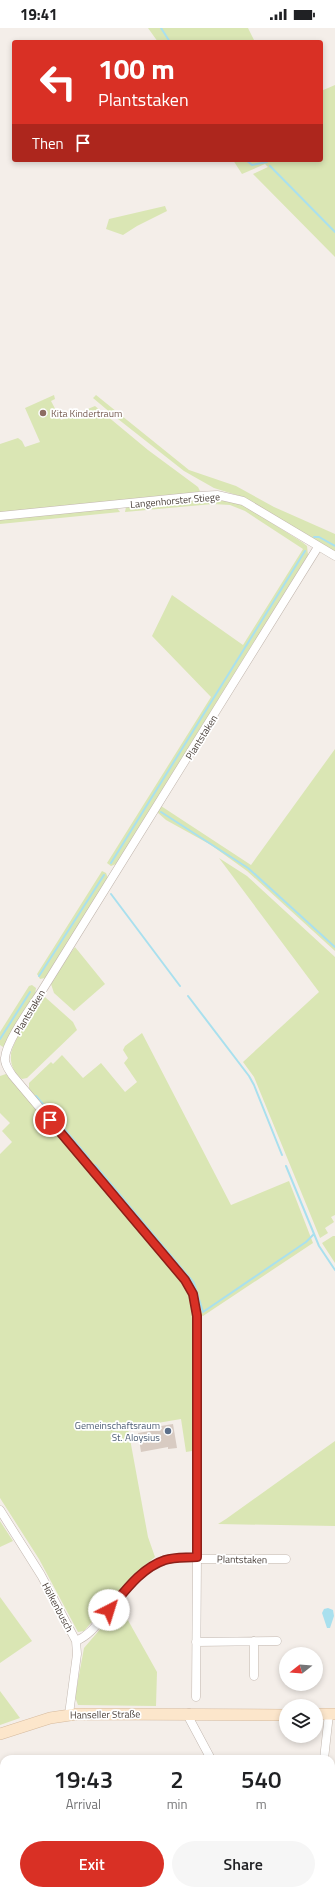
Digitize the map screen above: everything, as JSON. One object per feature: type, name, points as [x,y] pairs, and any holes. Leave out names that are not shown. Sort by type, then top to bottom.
[{"type":"main road","name":"Hanseller Straße","points":[[0,1734],[42,1720],[69,1714],[279,1715]]},
{"type":"street","name":"Langenhorster Stiege","points":[[0,516],[217,495],[230,497],[248,503],[335,556]]},
{"type":"street","name":"Plantstaken","points":[[196,1697],[198,1327],[193,1294],[179,1272],[12,1075],[6,1066],[5,1059],[8,1046],[318,547]]},
{"type":"street","name":"Hölkenbusch","points":[[0,1510],[44,1581],[76,1641],[77,1654],[69,1714]]},
{"type":"street","name":"Plantstaken","points":[[76,1641],[89,1634],[128,1588],[146,1570],[158,1563],[170,1559],[197,1558],[286,1560]]},
{"type":"street","points":[[254,1641],[254,1676]]},
{"type":"street","points":[[196,1642],[276,1641]]},
{"type":"street","points":[[189,1714],[189,1718],[209,1755]]},
{"type":"street","points":[[325,1755],[332,1714]]},
{"type":"green space","points":[[148,28],[248,28],[254,40],[157,40]]},
{"type":"green space","points":[[335,85],[335,257],[253,174],[268,167],[265,164],[242,174],[234,162],[323,162],[323,90]]},
{"type":"green space","points":[[165,206],[167,211],[123,235],[106,229],[109,219]]},
{"type":"green space","points":[[54,395],[55,399],[51,401],[61,420],[95,406],[148,450],[198,487],[200,491],[197,493],[0,513],[0,444],[18,438],[22,441],[25,447],[40,442],[25,408]]},
{"type":"green space","points":[[96,395],[189,470],[236,486],[274,507],[335,534],[335,552],[243,497],[214,488],[184,471],[93,398]]},
{"type":"green space","points":[[210,498],[237,501],[302,542],[307,546],[308,555],[116,864],[111,866],[107,863],[211,697],[152,636],[172,595],[243,645],[303,549],[245,511],[230,505],[213,504],[125,512],[126,507]]},
{"type":"green space","points":[[117,508],[120,512],[0,524],[0,519]]},
{"type":"green space","points":[[335,749],[335,951],[247,871],[211,845],[166,820],[157,812],[161,806],[251,865]]},
{"type":"green space","points":[[219,858],[247,876],[335,957],[335,1215],[331,1217],[334,1222],[325,1228],[328,1233],[320,1238],[254,1077],[243,1062],[319,992]]},
{"type":"green space","points":[[102,871],[106,873],[108,878],[45,978],[40,979],[37,974]]},
{"type":"green space","points":[[75,947],[105,984],[74,1011],[54,993],[51,984],[56,973]]},
{"type":"green space","points":[[32,985],[36,988],[35,995],[3,1047],[0,1045],[0,1032],[29,986]]},
{"type":"green space","points":[[45,997],[73,1022],[77,1030],[27,1078],[22,1079],[12,1065],[12,1050],[19,1033],[30,1014]]},
{"type":"green space","points":[[142,1033],[231,1205],[289,1181],[313,1243],[203,1316],[199,1314],[194,1293],[29,1091],[29,1083],[51,1062],[53,1064],[62,1055],[83,1078],[101,1063],[125,1092],[137,1082],[124,1063],[128,1058],[123,1050],[125,1046]]},
{"type":"green space","points":[[6,1074],[181,1279],[188,1291],[194,1310],[192,1451],[186,1452],[181,1419],[128,1428],[148,1537],[155,1557],[132,1576],[84,1631],[78,1632],[39,1559],[0,1498],[0,1154],[12,1142],[2,1131],[10,1123],[0,1113],[0,1076]]},
{"type":"green space","points":[[335,1236],[335,1263],[322,1243]]},
{"type":"green space","points":[[335,1441],[335,1526],[218,1524],[226,1519]]},
{"type":"green space","points":[[0,1521],[13,1541],[0,1547]]},
{"type":"green space","points":[[0,1597],[32,1641],[0,1663]]},
{"type":"green space","points":[[120,1606],[157,1672],[156,1706],[78,1705],[75,1697],[84,1648]]},
{"type":"green space","points":[[0,1691],[20,1718],[0,1725]]},
{"type":"water","points":[[328,1608],[333,1610],[334,1616],[330,1628],[327,1628],[322,1613],[324,1609]]},
{"type":"building","points":[[173,1424],[177,1448],[168,1449],[168,1447],[141,1452],[138,1433],[162,1429],[161,1426]]},
{"type":"waterway","points":[[161,28],[169,40]]},
{"type":"waterway","points":[[248,162],[252,165],[267,162]]},
{"type":"waterway","points":[[270,166],[335,232]]},
{"type":"waterway","points":[[314,537],[319,537],[335,546]]},
{"type":"waterway","points":[[111,863],[305,551]]},
{"type":"waterway","points":[[161,812],[248,868],[335,947]]},
{"type":"waterway","points":[[39,976],[104,875]]},
{"type":"waterway","points":[[111,894],[180,986]]},
{"type":"waterway","points":[[0,1039],[30,992]]},
{"type":"waterway","points":[[188,996],[249,1076],[282,1155]]},
{"type":"waterway","points":[[36,1096],[89,1158]]},
{"type":"waterway","points":[[95,1165],[194,1283],[203,1312],[306,1242],[314,1234]]},
{"type":"waterway","points":[[286,1166],[319,1246],[335,1270]]},
{"type":"place","name":"Kita Kindertraum","points":[[43,413]]},
{"type":"place","name":"Gemeinschaftsraum St. Aloysius","points":[[168,1431]]},
{"type":"route","points":[[50,1120],[188,1284],[195,1300],[197,1316],[197,1557],[164,1560],[152,1566],[140,1575],[109,1610]]}]
